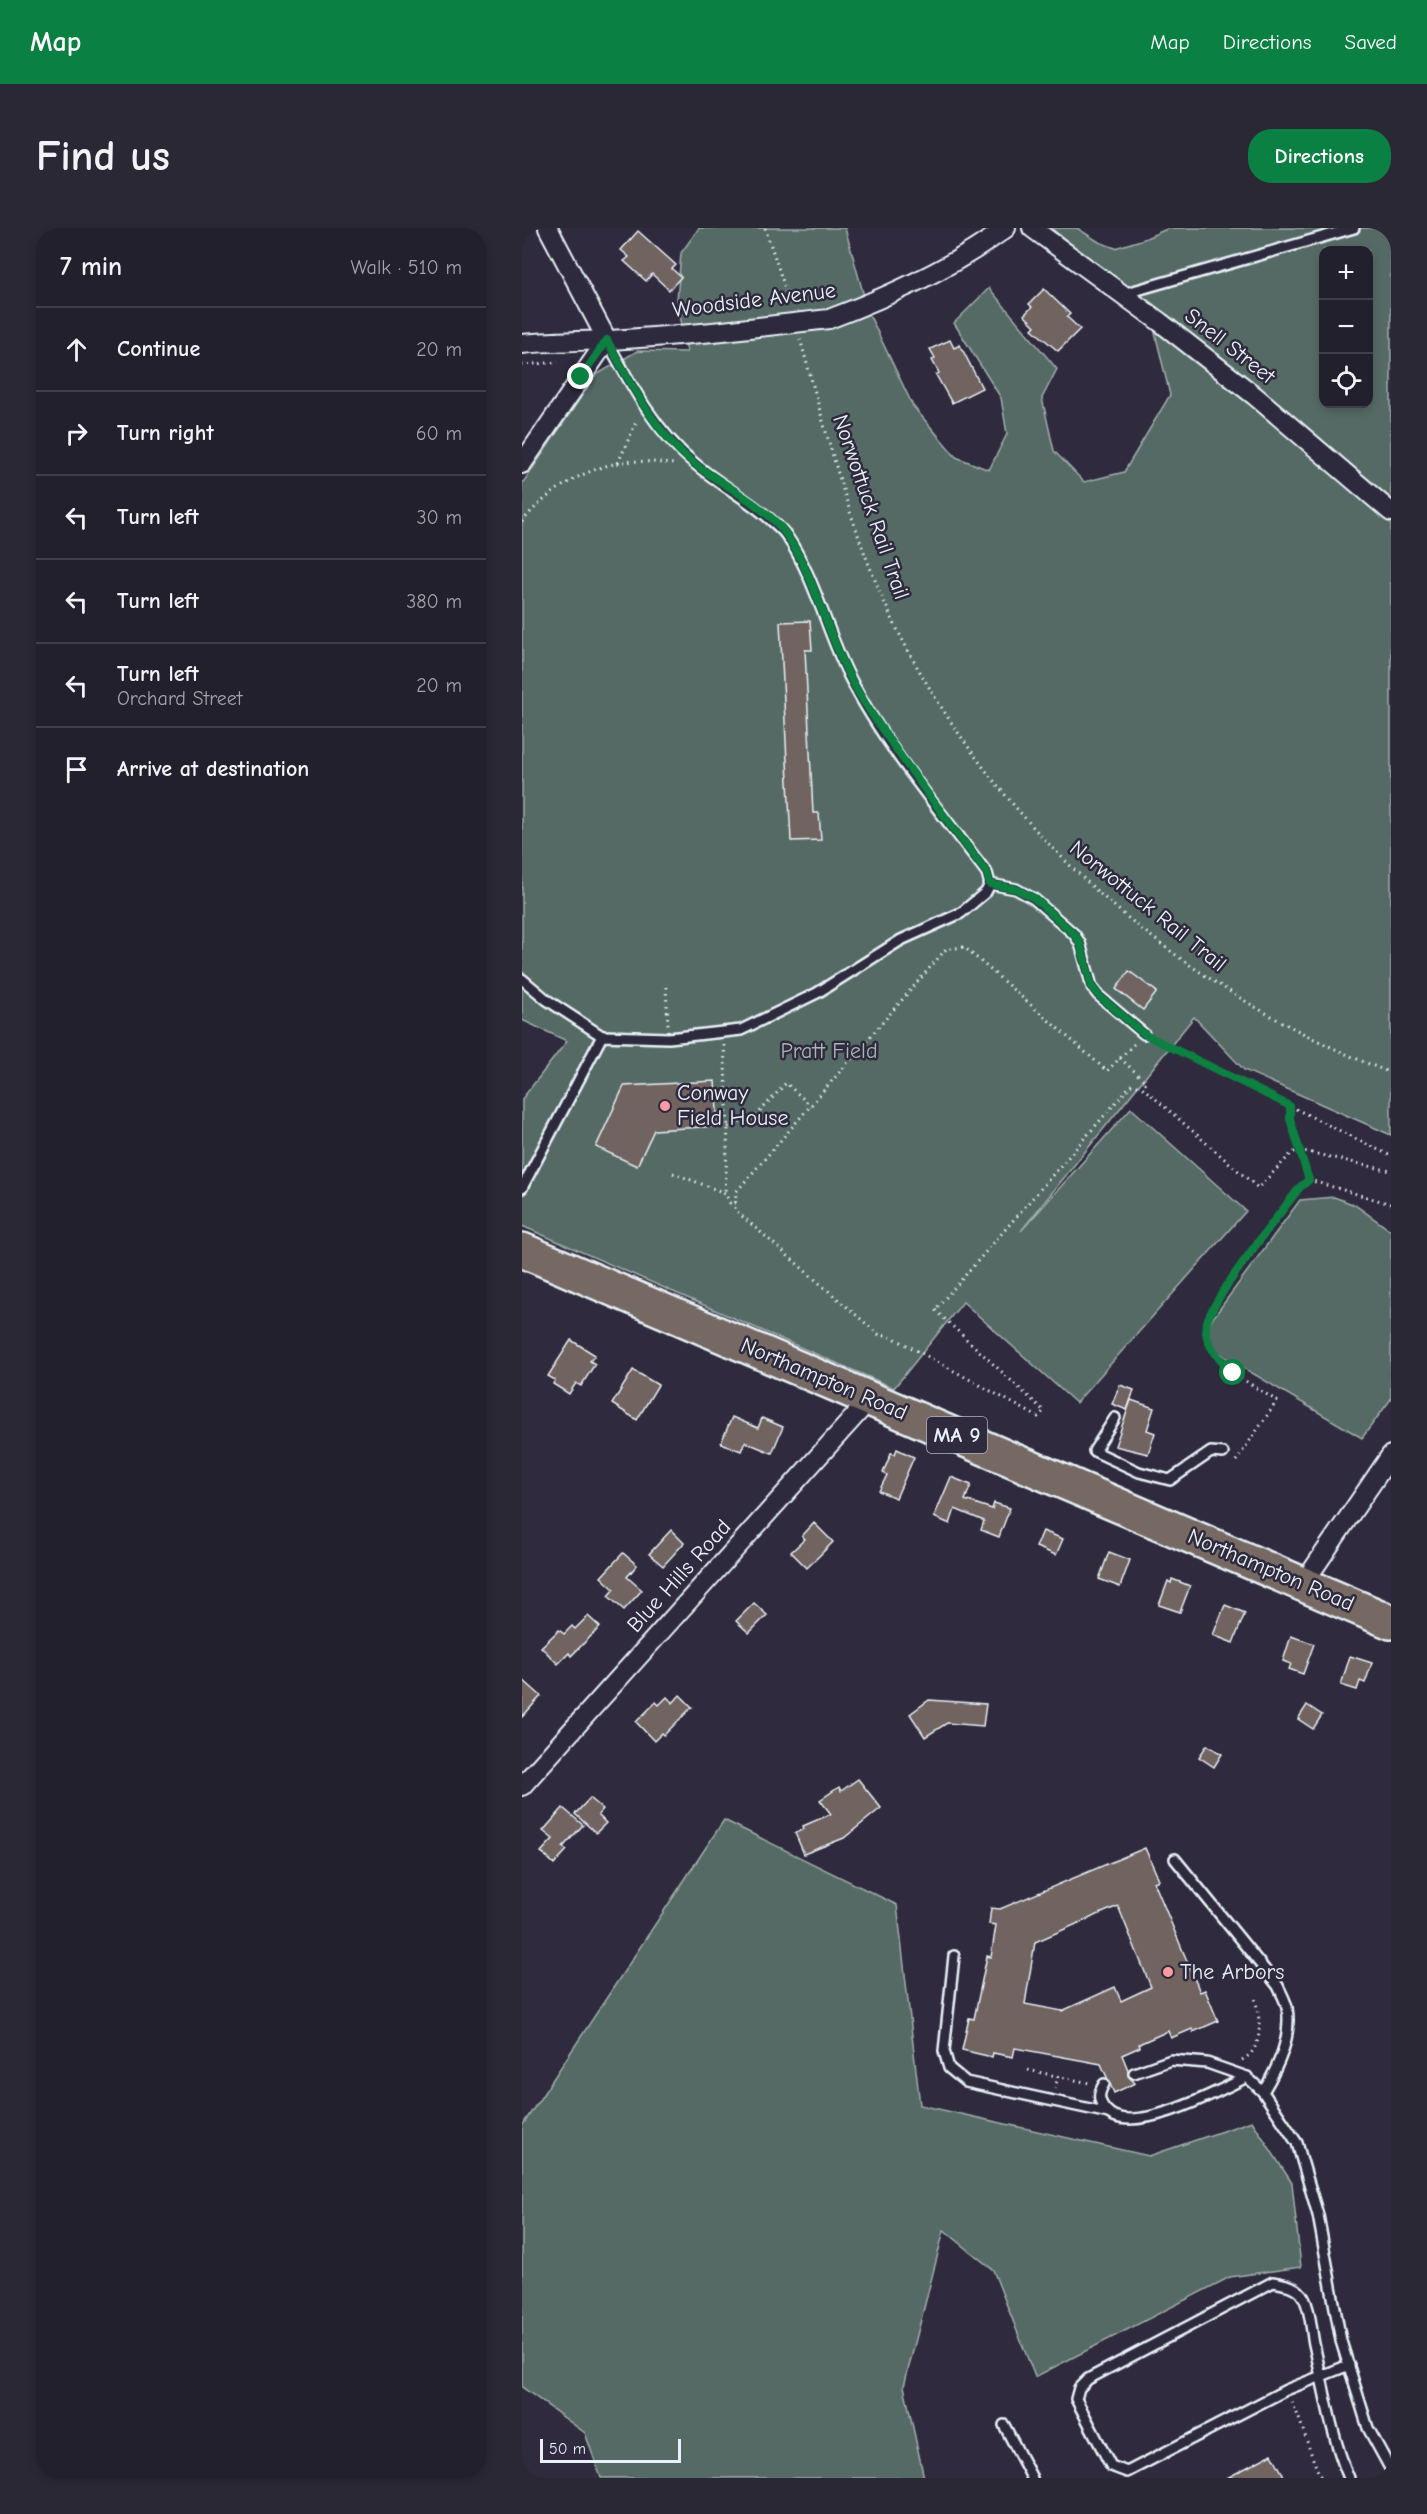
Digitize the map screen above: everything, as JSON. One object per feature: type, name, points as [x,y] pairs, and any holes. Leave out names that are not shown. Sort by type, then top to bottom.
[{"type":"highway","name":"Northampton Road","points":[[522,1250],[1391,1622]]},
{"type":"street","points":[[522,464],[607,340],[548,228]]},
{"type":"street","name":"Woodside Avenue","points":[[522,344],[702,334],[829,319],[860,308],[976,250],[1006,228]]},
{"type":"street","name":"Snell Street","points":[[1032,228],[1255,396],[1391,512]]},
{"type":"street","name":"Blue Hills Road","points":[[522,1786],[871,1398]]},
{"type":"street","points":[[1303,1584],[1391,1455]]},
{"type":"lane","points":[[1121,295],[1354,228]]},
{"type":"lane","points":[[522,979],[547,1000],[602,1036],[669,1038],[741,1030],[817,993],[901,940],[961,913],[986,892],[990,884],[987,873],[921,786],[867,708],[849,676],[825,623],[806,568],[785,532],[749,501],[695,464],[644,407],[607,340]]},
{"type":"lane","points":[[990,884],[1016,889],[1034,898],[1074,934],[1080,943],[1092,987],[1098,995],[1144,1034]]},
{"type":"lane","points":[[522,1188],[602,1036]]},
{"type":"lane","points":[[1114,1418],[1094,1451],[1154,1477],[1170,1480],[1211,1452],[1223,1453]]},
{"type":"lane","points":[[1174,1859],[1278,1986],[1287,2007],[1287,2033],[1279,2066],[1263,2092]]},
{"type":"lane","points":[[954,1956],[944,2051],[949,2068],[966,2082],[1126,2118],[1155,2116],[1197,2102],[1247,2076]]},
{"type":"lane","points":[[1134,2073],[1172,2060],[1207,2063],[1247,2076],[1263,2092],[1297,2143],[1318,2215],[1341,2341],[1368,2428],[1391,2470]]},
{"type":"lane","points":[[1100,2084],[1100,2102],[1109,2113]]},
{"type":"lane","points":[[1349,2365],[1322,2376],[1286,2390],[1127,2472],[1111,2466],[1076,2399],[1079,2388],[1088,2379],[1273,2282],[1291,2285],[1304,2298],[1322,2376],[1340,2456],[1349,2478]]},
{"type":"lane","points":[[1004,2426],[1032,2478]]},
{"type":"path","points":[[765,228],[791,308]]},
{"type":"path","name":"Norwottuck Rail Trail","points":[[798,330],[843,489],[862,546],[897,628],[926,683],[956,729],[1016,808],[1051,848],[1101,895],[1179,958],[1222,988],[1279,1021],[1336,1051],[1391,1073]]},
{"type":"path","points":[[522,365],[566,361]]},
{"type":"path","points":[[618,463],[644,407]]},
{"type":"path","points":[[522,522],[534,507],[558,489],[581,476],[618,463],[695,464]]},
{"type":"path","points":[[1391,1156],[1144,1034],[1107,1071],[964,947],[946,949],[736,1192],[735,1210],[878,1334],[894,1338],[1038,1417],[1044,1411],[935,1310],[1131,1084],[1142,1087],[1258,1188],[1292,1153],[1299,1150],[1391,1171]]},
{"type":"path","points":[[666,987],[669,1038]]},
{"type":"path","points":[[723,1033],[728,1127],[725,1193],[730,1203],[736,1203]]},
{"type":"path","points":[[1120,1058],[1146,1082],[1142,1087]]},
{"type":"path","points":[[728,1127],[756,1116],[786,1083],[811,1106]]},
{"type":"path","points":[[1290,1106],[1290,1119],[1309,1180]]},
{"type":"path","points":[[673,1173],[725,1193]]},
{"type":"path","points":[[1309,1180],[1391,1204]]},
{"type":"path","points":[[1236,1461],[1277,1401],[1233,1373],[1211,1349],[1206,1328],[1207,1321],[1218,1300],[1300,1187],[1309,1180]]},
{"type":"path","points":[[1028,2070],[1100,2084]]},
{"type":"path","points":[[1286,2390],[1304,2426],[1308,2450],[1321,2478]]},
{"type":"green space","name":"Pratt Field","points":[[699,228],[845,228],[869,314],[913,406],[956,457],[989,470],[1007,434],[1001,398],[954,323],[989,288],[1057,369],[1042,398],[1054,451],[1084,482],[1124,472],[1170,395],[1148,304],[1051,228],[1077,228],[1099,242],[1115,248],[1169,228],[1391,228],[1391,1135],[1244,1070],[1194,1017],[1021,1231],[1131,1108],[1246,1211],[1076,1403],[963,1302],[894,1388],[522,1226],[522,1099],[567,1041],[522,1020],[522,484],[596,375],[637,351],[687,352],[677,300],[681,253]]},
{"type":"green space","points":[[1334,1197],[1355,1205],[1391,1231],[1391,1399],[1362,1438],[1213,1350],[1208,1339],[1207,1326],[1300,1200]]},
{"type":"green space","points":[[724,1820],[897,1905],[920,2105],[1149,2156],[1252,2121],[1292,2183],[1301,2267],[1230,2277],[1035,2377],[993,2270],[944,2230],[904,2386],[924,2478],[601,2478],[585,2433],[522,2387],[522,2126]]},
{"type":"building","points":[[638,231],[676,265],[672,269],[681,277],[669,290],[652,274],[646,281],[624,261],[629,257],[621,250]]},
{"type":"building","points":[[1044,289],[1070,314],[1067,317],[1080,329],[1058,351],[1032,329],[1035,326],[1024,315],[1032,307],[1029,304]]},
{"type":"building","points":[[950,340],[954,348],[960,345],[982,388],[952,403],[936,375],[939,373],[932,360],[935,358],[930,349]]},
{"type":"building","points":[[810,621],[812,650],[805,650],[813,813],[819,813],[821,840],[791,841],[780,622]]},
{"type":"building","points":[[1129,971],[1157,992],[1143,1010],[1116,989]]},
{"type":"building","name":"Conway Field House","points":[[715,1081],[718,1126],[654,1130],[637,1166],[596,1147],[624,1086]]},
{"type":"building","points":[[571,1340],[595,1355],[590,1361],[595,1364],[581,1386],[576,1383],[569,1394],[553,1384],[555,1380],[548,1376]]},
{"type":"building","points":[[633,1370],[658,1385],[637,1420],[612,1404]]},
{"type":"building","points":[[1120,1385],[1134,1390],[1127,1410],[1112,1404]]},
{"type":"building","points":[[1131,1400],[1154,1408],[1147,1430],[1155,1433],[1148,1454],[1115,1446]]},
{"type":"building","points":[[732,1417],[758,1428],[762,1418],[783,1427],[772,1453],[745,1442],[741,1451],[721,1443]]},
{"type":"building","points":[[897,1449],[914,1457],[896,1498],[879,1491],[887,1475],[883,1473],[891,1453],[895,1454]]},
{"type":"building","points":[[951,1477],[971,1485],[965,1500],[992,1509],[994,1503],[1010,1508],[999,1537],[981,1530],[984,1521],[955,1509],[950,1524],[934,1517]]},
{"type":"building","points":[[814,1523],[833,1542],[807,1568],[791,1552],[805,1539],[802,1536]]},
{"type":"building","points":[[671,1530],[684,1543],[663,1566],[649,1554]]},
{"type":"building","points":[[1043,1531],[1063,1539],[1056,1555],[1036,1547]]},
{"type":"building","points":[[1109,1552],[1130,1560],[1120,1587],[1099,1579]]},
{"type":"building","points":[[623,1553],[637,1565],[627,1577],[642,1590],[624,1610],[608,1596],[614,1589],[601,1577]]},
{"type":"building","points":[[1172,1579],[1190,1586],[1180,1612],[1159,1605],[1168,1581],[1171,1583]]},
{"type":"building","points":[[754,1603],[767,1615],[749,1633],[736,1621]]},
{"type":"building","points":[[1225,1605],[1245,1613],[1233,1643],[1213,1635]]},
{"type":"building","points":[[588,1616],[600,1627],[571,1656],[569,1653],[558,1664],[541,1647],[559,1630],[564,1634],[572,1626],[575,1629]]},
{"type":"building","points":[[1291,1636],[1314,1644],[1303,1674],[1289,1669],[1291,1664],[1283,1661]]},
{"type":"building","points":[[1350,1656],[1372,1663],[1365,1683],[1360,1681],[1357,1690],[1341,1685]]},
{"type":"building","points":[[522,1679],[541,1696],[522,1717]]},
{"type":"building","points":[[680,1695],[692,1707],[664,1735],[662,1733],[654,1741],[636,1722],[656,1702],[659,1705],[667,1697],[673,1703]]},
{"type":"building","points":[[929,1700],[986,1704],[983,1726],[947,1723],[925,1737],[910,1714]]},
{"type":"building","points":[[1307,1705],[1322,1715],[1313,1729],[1298,1719]]},
{"type":"building","points":[[1207,1745],[1222,1754],[1214,1767],[1199,1757]]},
{"type":"building","points":[[858,1779],[881,1808],[844,1838],[804,1854],[795,1833],[804,1829],[803,1826],[831,1814],[820,1800],[839,1787],[841,1791]]},
{"type":"building","points":[[590,1798],[603,1809],[598,1815],[606,1823],[596,1833],[575,1814]]},
{"type":"building","points":[[563,1808],[583,1825],[563,1847],[567,1850],[554,1864],[541,1852],[553,1839],[543,1831]]},
{"type":"building","name":"The Arbors","points":[[1145,1848],[1159,1880],[1154,1882],[1200,1992],[1205,1990],[1218,2021],[1193,2032],[1192,2029],[1171,2038],[1168,2031],[1139,2044],[1140,2047],[1122,2055],[1128,2076],[1135,2083],[1114,2093],[1101,2064],[1015,2048],[1013,2057],[993,2053],[992,2057],[962,2050],[969,2018],[974,2019],[987,1956],[991,1957],[996,1925],[989,1924],[991,1908],[1000,1909]],"holes":[[[1118,1906],[1151,1987],[1121,2001],[1115,1987],[1062,2011],[1025,2004],[1035,1942]]]},
{"type":"building","points":[[1272,2454],[1285,2478],[1227,2478]]},
{"type":"place","name":"Conway Field House","points":[[665,1106]]},
{"type":"place","name":"The Arbors","points":[[1168,1972]]},
{"type":"route","points":[[581,377],[607,340],[644,407],[684,453],[695,464],[749,501],[785,532],[806,568],[825,623],[849,676],[867,708],[921,786],[987,873],[990,884],[1016,889],[1034,898],[1074,934],[1080,943],[1092,987],[1098,995],[1144,1034],[1290,1106],[1290,1119],[1309,1180],[1300,1187],[1218,1300],[1207,1321],[1206,1328],[1211,1349],[1233,1373]]}]
